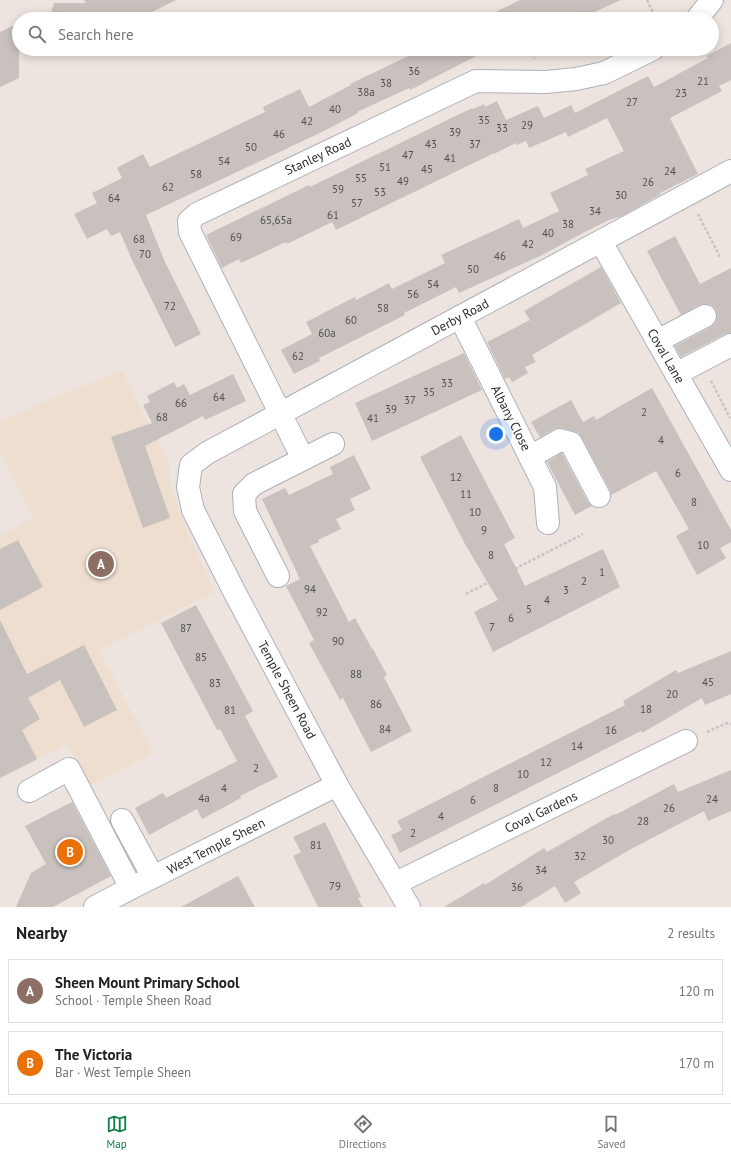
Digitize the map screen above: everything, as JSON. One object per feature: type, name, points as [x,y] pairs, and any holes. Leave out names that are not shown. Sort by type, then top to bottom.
[{"type":"street","points":[[703,12],[712,0]]},
{"type":"street","name":"Stanley Road","points":[[280,414],[190,232],[189,222],[197,214],[476,81],[546,82],[576,79],[604,73],[639,56]]},
{"type":"street","name":"Derby Road","points":[[192,465],[207,453],[731,171]]},
{"type":"street","name":"Coval Lane","points":[[601,242],[731,470]]},
{"type":"street","points":[[657,341],[705,316]]},
{"type":"street","name":"Albany Close","points":[[460,317],[545,487],[548,523]]},
{"type":"street","points":[[676,374],[731,345]]},
{"type":"street","points":[[280,414],[303,459]]},
{"type":"street","points":[[530,457],[560,440],[571,443],[599,496]]},
{"type":"street","points":[[278,576],[245,511],[244,494],[254,484],[332,444]]},
{"type":"street","name":"Temple Sheen Road","points":[[192,465],[188,487],[193,510],[235,593],[337,785],[409,907]]},
{"type":"street","name":"Coval Gardens","points":[[396,883],[686,741]]},
{"type":"street","points":[[29,791],[69,769],[131,888]]},
{"type":"street","name":"West Temple Sheen","points":[[95,907],[337,785]]},
{"type":"street","points":[[122,820],[153,877]]},
{"type":"path","points":[[575,0],[581,12]]},
{"type":"path","points":[[647,0],[653,12]]},
{"type":"path","points":[[688,194],[720,257]]},
{"type":"path","points":[[700,362],[731,419]]},
{"type":"path","points":[[466,594],[583,534]]},
{"type":"shaded area","points":[[121,370],[170,465],[171,487],[187,532],[215,592],[99,650],[153,753],[90,786],[67,744],[0,780],[0,535],[33,518],[0,451],[0,421]]},
{"type":"building","points":[[84,0],[176,0],[152,12],[51,12],[54,3],[86,3]]},
{"type":"building","points":[[520,0],[621,0],[594,12],[496,12]]},
{"type":"building","points":[[12,26],[12,56],[19,56],[19,78],[0,87],[0,32]]},
{"type":"building","points":[[731,43],[731,80],[719,86],[722,91],[670,118],[698,174],[660,193],[661,194],[622,216],[609,220],[542,255],[459,293],[456,287],[404,313],[405,315],[319,358],[320,361],[294,374],[281,350],[312,334],[306,322],[355,297],[356,300],[389,283],[392,289],[445,263],[441,255],[519,219],[523,228],[559,211],[550,193],[588,175],[585,169],[624,151],[607,118],[568,137],[566,132],[529,148],[526,141],[517,145],[516,143],[336,230],[332,222],[287,244],[286,242],[241,263],[239,259],[222,268],[206,235],[309,185],[310,187],[472,108],[473,109],[484,104],[485,107],[497,101],[506,120],[538,106],[544,118],[571,105],[575,113],[648,76],[654,87],[708,58],[707,56],[719,56],[719,50]]},
{"type":"building","points":[[408,56],[476,56],[410,90],[409,88],[357,112],[358,113],[324,131],[146,215],[165,262],[201,334],[175,347],[132,260],[120,232],[111,236],[107,229],[87,239],[74,214],[97,203],[92,193],[122,178],[117,168],[143,154],[150,167],[265,112],[263,107],[300,89],[309,107],[351,85],[350,84]]},
{"type":"building","points":[[675,236],[700,284],[731,268],[731,333],[725,334],[681,357],[675,346],[711,327],[716,322],[717,316],[716,310],[711,305],[706,304],[699,305],[681,315],[647,251]]},
{"type":"building","points":[[601,267],[621,303],[532,355],[536,362],[525,367],[528,373],[512,382],[509,377],[505,379],[487,342],[530,320],[524,311]]},
{"type":"building","points":[[464,353],[482,390],[372,441],[355,403]]},
{"type":"building","points":[[233,374],[246,401],[205,420],[203,416],[145,446],[170,518],[143,528],[111,437],[152,423],[143,405],[150,402],[147,396],[174,382],[177,388],[184,384],[190,395]]},
{"type":"building","points":[[652,388],[731,530],[731,542],[720,548],[726,558],[697,575],[676,536],[689,529],[656,471],[611,495],[610,490],[579,433],[563,428],[554,429],[540,437],[531,422],[571,400],[583,422],[594,416],[596,420]]},
{"type":"building","points":[[461,435],[515,538],[504,544],[525,586],[603,549],[620,587],[493,652],[474,612],[498,600],[465,544],[420,457]]},
{"type":"building","points":[[562,453],[588,502],[592,506],[575,515],[547,462]]},
{"type":"building","points":[[354,455],[371,489],[350,499],[355,510],[336,519],[341,529],[318,540],[319,542],[310,546],[349,622],[355,618],[373,649],[387,675],[384,677],[412,731],[371,752],[343,698],[340,700],[309,643],[314,640],[286,586],[300,579],[262,499],[285,488],[289,495],[333,474],[330,467]]},
{"type":"building","points":[[18,540],[43,587],[0,610],[0,549]]},
{"type":"building","points":[[196,605],[253,711],[245,716],[278,777],[240,796],[241,798],[202,819],[197,809],[149,835],[135,808],[163,793],[166,798],[237,761],[220,729],[217,730],[161,623]]},
{"type":"building","points":[[0,620],[27,674],[84,645],[117,710],[84,727],[60,680],[28,698],[40,719],[22,730],[37,759],[0,778]]},
{"type":"building","points":[[731,651],[731,694],[705,705],[702,698],[642,733],[641,731],[400,853],[391,835],[402,830],[397,821],[625,705],[623,701],[676,670],[678,673]]},
{"type":"building","points":[[731,770],[731,811],[708,821],[704,811],[631,849],[574,882],[581,893],[565,903],[555,886],[521,907],[444,907],[484,883],[485,885],[544,848],[547,852],[614,814],[615,815],[674,784],[678,792]]},
{"type":"building","points":[[72,802],[111,876],[53,907],[16,907],[31,873],[46,864],[25,826]]},
{"type":"building","points":[[325,822],[361,897],[358,898],[363,907],[318,907],[293,856],[301,852],[293,837]]},
{"type":"building","points":[[238,876],[255,907],[181,907]]},
{"type":"place","name":"Sheen Mount Primary School","points":[[101,564]]},
{"type":"place","name":"The Victoria","points":[[70,852]]}]
